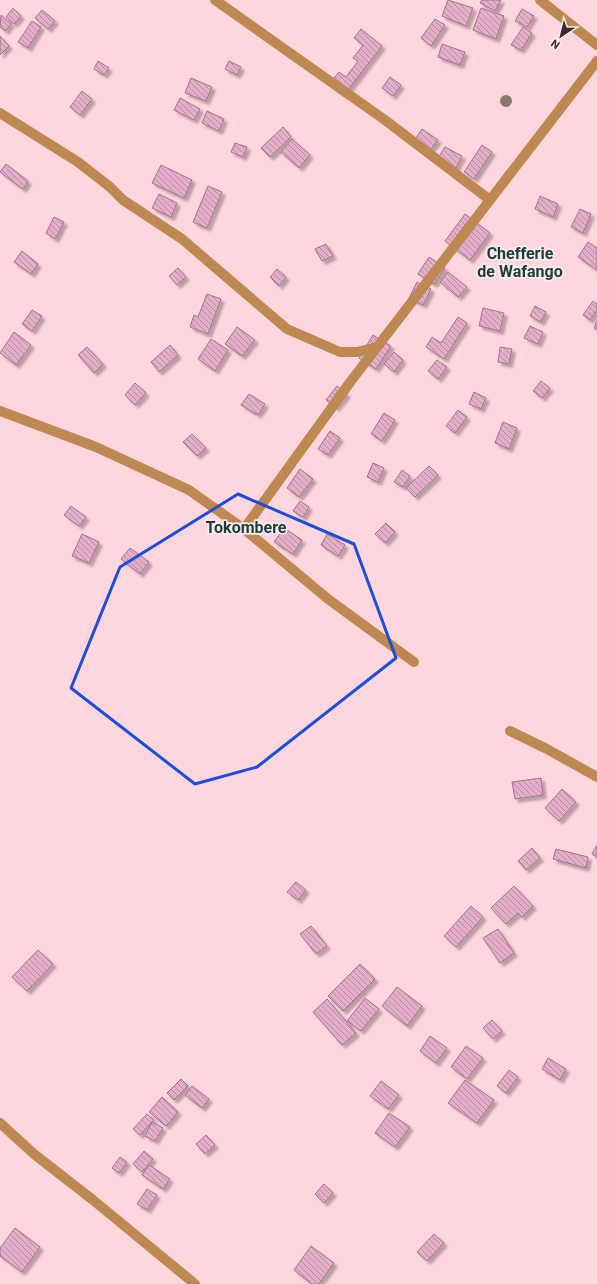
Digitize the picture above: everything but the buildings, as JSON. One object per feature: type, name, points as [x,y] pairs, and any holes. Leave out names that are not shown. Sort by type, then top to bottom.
[{"type":"street","points":[[215,0],[385,120],[490,200]]},
{"type":"street","points":[[540,0],[597,45]]},
{"type":"street","points":[[244,529],[377,347],[597,61]]},
{"type":"street","points":[[0,113],[78,162],[123,200],[182,239],[287,329],[340,352],[357,352],[377,347]]},
{"type":"street","points":[[0,411],[96,447],[189,490],[244,529],[328,599],[414,662]]},
{"type":"street","points":[[510,731],[547,749],[597,777]]},
{"type":"street","points":[[0,1123],[34,1154],[93,1200],[195,1284]]},
{"type":"highlighted area","points":[[238,494],[354,544],[396,658],[257,767],[195,784],[71,688],[120,567]]},
{"type":"district","name":"Chefferie de Wafango","points":[[520,262]]},
{"type":"district","name":"Tokombere","points":[[246,527]]}]
